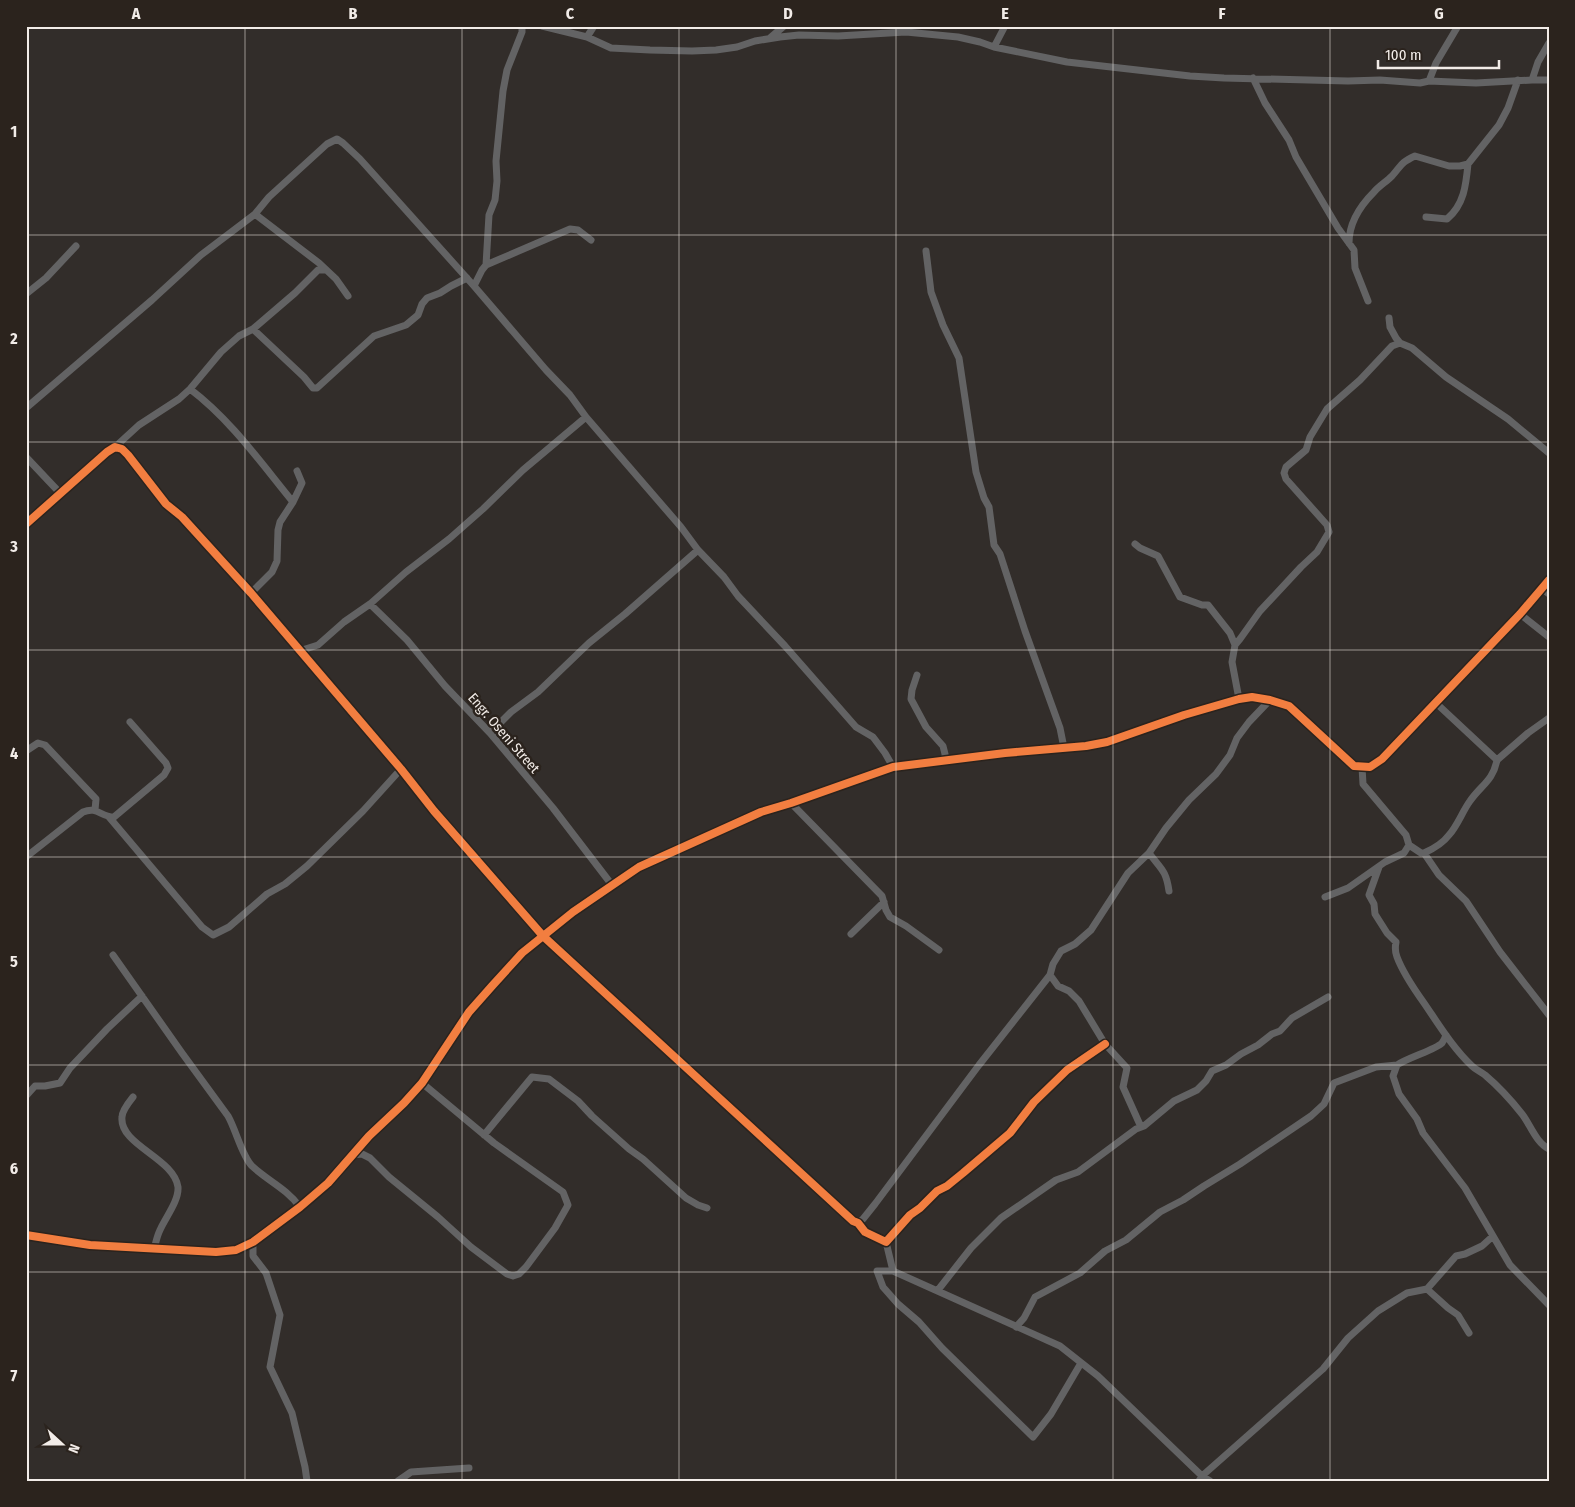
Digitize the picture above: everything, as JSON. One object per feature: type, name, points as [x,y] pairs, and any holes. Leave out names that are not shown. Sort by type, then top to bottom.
[{"type":"street","points":[[486,265],[489,215],[495,200],[497,180],[496,161],[503,92],[507,70],[522,32],[522,26]]},
{"type":"street","points":[[542,26],[586,37],[611,48],[682,51],[737,47],[770,39],[799,35],[838,36],[906,29],[980,42],[994,47],[1067,62],[1224,78],[1476,83],[1549,80]]},
{"type":"street","points":[[586,37],[594,26]]},
{"type":"street","points":[[770,39],[784,26]]},
{"type":"street","points":[[994,47],[1005,26]]},
{"type":"street","points":[[1429,81],[1436,63],[1458,26]]},
{"type":"street","points":[[1532,80],[1538,62],[1549,43]]},
{"type":"street","points":[[1253,78],[1264,103],[1289,140],[1296,157],[1338,228],[1354,250],[1355,268],[1368,301]]},
{"type":"street","points":[[1426,217],[1447,219],[1454,213],[1461,202],[1466,187],[1468,164],[1499,125],[1508,108],[1518,80]]},
{"type":"street","points":[[26,408],[152,300],[201,255],[255,214],[269,197],[327,144],[337,139],[344,143],[360,159],[467,278],[570,395],[586,418],[681,527],[698,550],[724,577],[738,596],[856,727],[873,737],[886,753],[893,767]]},
{"type":"street","points":[[1349,243],[1351,226],[1361,207],[1374,191],[1392,176],[1404,162],[1415,156],[1449,166],[1468,164]]},
{"type":"street","points":[[255,214],[311,256],[336,279],[348,296]]},
{"type":"street","points":[[474,286],[486,265],[570,229],[578,230],[591,240]]},
{"type":"street","points":[[26,294],[46,278],[76,246]]},
{"type":"street","points":[[926,252],[931,292],[943,325],[959,358],[976,472],[984,498],[989,507],[994,545],[1000,554],[1060,728],[1064,748]]},
{"type":"street","points":[[26,524],[139,425],[179,399],[190,389],[221,352],[239,336],[253,329],[295,293],[318,270],[326,270]]},
{"type":"street","points":[[253,329],[304,377],[313,388],[316,388],[374,336],[406,325],[418,315],[422,304],[427,298],[467,278]]},
{"type":"street","points":[[1389,318],[1390,327],[1400,343],[1412,348],[1446,377],[1508,419],[1549,453]]},
{"type":"street","points":[[1234,645],[1240,640],[1260,611],[1317,552],[1329,532],[1327,525],[1286,479],[1284,473],[1286,467],[1306,450],[1310,437],[1327,409],[1360,380],[1392,346],[1400,343]]},
{"type":"street","points":[[190,389],[205,401],[255,453],[294,502]]},
{"type":"street","points":[[299,651],[318,645],[344,622],[370,604],[406,572],[484,509],[523,470],[586,418]]},
{"type":"street","points":[[115,447],[122,449],[128,455],[166,504],[182,517],[251,592],[299,651],[401,768],[434,811],[543,936],[853,1221],[858,1222],[865,1232],[886,1242]]},
{"type":"street","points":[[26,457],[60,493]]},
{"type":"street","points":[[251,592],[272,572],[277,561],[280,522],[294,502],[302,483],[297,471]]},
{"type":"street","points":[[1135,544],[1158,556],[1180,596],[1202,605],[1208,605],[1230,633],[1234,645],[1232,662],[1239,700]]},
{"type":"street","points":[[490,733],[698,550]]},
{"type":"street","points":[[26,1235],[90,1245],[216,1252],[236,1250],[254,1242],[328,1183],[369,1136],[404,1103],[422,1083],[469,1012],[522,953],[573,912],[638,868],[760,812],[893,767],[1005,753],[1086,746],[1107,742],[1175,718],[1252,697],[1289,706],[1354,766],[1370,767],[1382,759],[1436,703],[1520,614],[1549,580]]},
{"type":"street","points":[[1541,588],[1549,594]]},
{"type":"street","name":"Engr. Oseni Street","points":[[370,604],[407,640],[445,686],[490,733],[553,808],[612,885]]},
{"type":"street","points":[[1520,614],[1549,637]]},
{"type":"street","points":[[917,675],[911,699],[926,727],[943,746],[945,761]]},
{"type":"street","points":[[858,1222],[863,1219],[875,1204],[979,1065],[1050,975],[1053,964],[1061,951],[1075,944],[1090,930],[1128,873],[1149,853],[1183,807],[1216,774],[1230,755],[1237,738],[1270,700]]},
{"type":"street","points":[[1436,703],[1497,760]]},
{"type":"street","points":[[1424,853],[1450,834],[1470,800],[1495,770],[1497,760],[1528,733],[1549,718]]},
{"type":"street","points":[[109,817],[122,810],[164,775],[168,768],[166,763],[130,722]]},
{"type":"street","points":[[26,751],[38,743],[45,744],[96,799],[95,810]]},
{"type":"street","points":[[1362,767],[1363,784],[1406,835],[1409,845],[1420,853],[1424,853],[1439,875],[1466,901],[1500,952],[1549,1015]]},
{"type":"street","points":[[26,856],[83,812],[90,809],[95,810],[109,817],[202,927],[213,934],[229,927],[267,894],[285,884],[307,866],[363,812],[401,768]]},
{"type":"street","points":[[790,803],[882,896],[890,917],[939,950]]},
{"type":"street","points":[[1325,897],[1348,888],[1404,853],[1409,845]]},
{"type":"street","points":[[1149,853],[1167,877],[1169,891]]},
{"type":"street","points":[[1379,867],[1369,895],[1374,904],[1375,914],[1387,933],[1396,942],[1396,956],[1415,989],[1446,1035],[1474,1068],[1486,1076],[1523,1115],[1526,1123],[1546,1149],[1549,1150]]},
{"type":"street","points":[[851,934],[884,902]]},
{"type":"street","points":[[113,955],[228,1116],[246,1158],[252,1166],[289,1193],[300,1207]]},
{"type":"street","points":[[1050,975],[1058,986],[1069,991],[1079,1001],[1106,1044],[1127,1068],[1123,1087],[1141,1127]]},
{"type":"street","points":[[26,1096],[35,1086],[60,1083],[70,1068],[142,996]]},
{"type":"street","points":[[938,1290],[971,1248],[1001,1218],[1056,1180],[1078,1172],[1136,1129],[1144,1126],[1174,1101],[1197,1090],[1212,1072],[1258,1045],[1272,1034],[1280,1031],[1292,1018],[1328,997]]},
{"type":"street","points":[[1016,1327],[1024,1318],[1035,1297],[1080,1273],[1105,1251],[1126,1240],[1160,1212],[1247,1160],[1311,1116],[1324,1104],[1334,1083],[1376,1067],[1397,1065],[1421,1052],[1436,1048],[1442,1043],[1446,1035]]},
{"type":"street","points":[[886,1242],[910,1215],[937,1191],[947,1186],[1010,1133],[1034,1102],[1067,1070],[1106,1044]]},
{"type":"street","points":[[1393,1076],[1397,1065]]},
{"type":"street","points":[[1388,1066],[1400,1094],[1417,1119],[1423,1133],[1465,1188],[1510,1265],[1549,1305]]},
{"type":"street","points":[[484,1135],[532,1077],[549,1079],[578,1101],[592,1116],[686,1198],[707,1208]]},
{"type":"street","points":[[352,1155],[362,1154],[370,1158],[389,1177],[471,1247],[508,1274],[512,1276],[519,1274],[526,1267],[555,1228],[568,1205],[563,1192],[484,1135],[422,1083]]},
{"type":"street","points":[[133,1097],[122,1115],[123,1128],[140,1146],[160,1160],[175,1177],[178,1190],[172,1207],[160,1229],[154,1249]]},
{"type":"street","points":[[1200,1478],[1323,1368],[1348,1338],[1378,1311],[1407,1293],[1428,1289],[1456,1256],[1482,1246],[1493,1236]]},
{"type":"street","points":[[254,1242],[253,1256],[266,1273],[280,1315],[270,1367],[292,1413],[307,1481]]},
{"type":"street","points":[[886,1242],[893,1271]]},
{"type":"street","points":[[1081,1363],[1051,1414],[1033,1437],[942,1348],[919,1322],[898,1304],[882,1287],[876,1271],[893,1271],[1060,1346],[1098,1376],[1200,1478],[1210,1481]]},
{"type":"street","points":[[1428,1289],[1458,1315],[1468,1333]]},
{"type":"street","points":[[398,1481],[411,1472],[469,1468]]},
{"type":"cycle path","points":[[26,524],[107,452],[115,447],[122,449],[166,504],[182,517],[251,593],[401,769],[434,811],[543,936],[853,1221],[858,1223],[865,1232],[886,1242],[910,1215],[937,1191],[947,1186],[1010,1133],[1034,1102],[1067,1070],[1105,1044]]},
{"type":"cycle path","points":[[26,1235],[90,1245],[216,1252],[236,1250],[253,1242],[300,1207],[328,1183],[369,1136],[404,1103],[422,1083],[469,1012],[522,953],[573,912],[639,867],[761,812],[893,767],[1005,753],[1086,746],[1107,742],[1184,715],[1252,697],[1289,706],[1354,766],[1370,767],[1382,759],[1520,614],[1549,580]]}]
